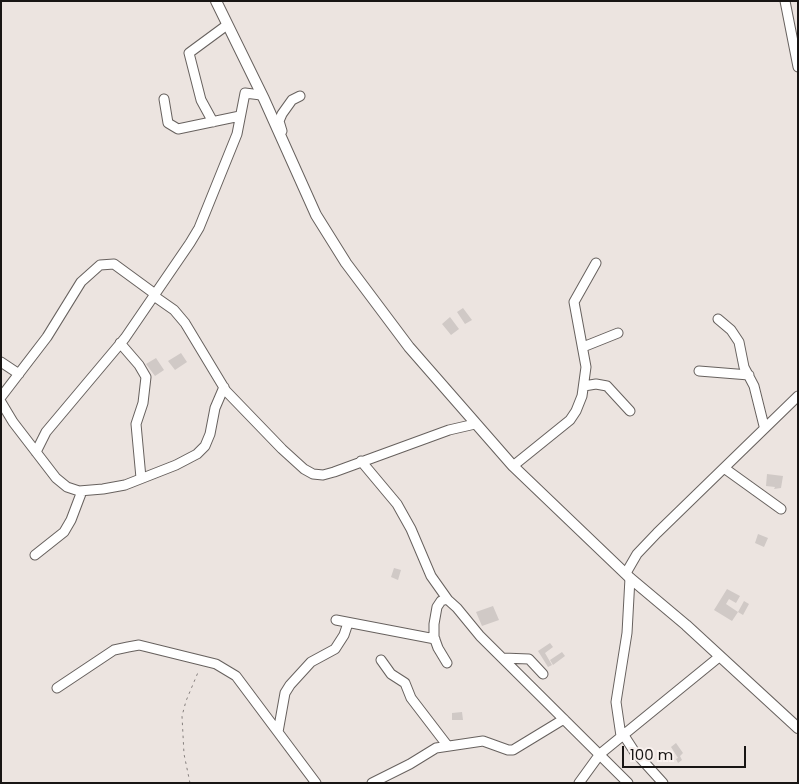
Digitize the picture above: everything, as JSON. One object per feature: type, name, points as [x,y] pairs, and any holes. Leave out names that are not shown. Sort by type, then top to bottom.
[{"type":"street","points":[[216,1],[285,145],[316,215],[346,264],[409,347],[513,466],[628,575],[686,624],[719,657],[798,728]]},
{"type":"street","points":[[785,1],[798,67]]},
{"type":"street","points":[[213,122],[201,100],[189,53],[227,25]]},
{"type":"street","points":[[36,452],[46,432],[120,343],[199,228],[237,134],[244,93],[261,95]]},
{"type":"street","points":[[285,145],[279,121],[287,106],[300,96]]},
{"type":"street","points":[[164,99],[166,117],[170,126],[178,129],[240,116]]},
{"type":"street","points":[[513,466],[570,420],[576,411],[584,386],[586,367],[574,302],[596,263]]},
{"type":"street","points":[[1,397],[47,337],[81,282],[100,265],[114,264],[174,310],[185,323],[224,387],[282,449],[304,469],[313,474],[323,475],[449,430],[475,424]]},
{"type":"street","points":[[718,319],[736,336],[744,367],[754,386],[764,426]]},
{"type":"street","points":[[583,347],[618,333]]},
{"type":"street","points":[[120,343],[139,364],[146,377],[144,404],[136,424],[140,478]]},
{"type":"street","points":[[1,362],[19,374]]},
{"type":"street","points":[[699,371],[749,375]]},
{"type":"street","points":[[584,386],[596,384],[607,386],[630,411]]},
{"type":"street","points":[[1,402],[56,478],[67,486],[82,490],[125,484],[176,465],[197,454],[204,446],[224,387]]},
{"type":"street","points":[[663,783],[634,752],[622,735],[616,702],[627,633],[628,575],[636,554],[764,426],[798,396]]},
{"type":"street","points":[[361,461],[388,490],[397,504],[411,529],[431,576],[448,600],[502,658],[628,783]]},
{"type":"street","points":[[724,468],[781,509]]},
{"type":"street","points":[[35,554],[64,532],[71,520],[82,490]]},
{"type":"street","points":[[447,663],[435,639],[434,624],[437,607],[443,599],[448,600]]},
{"type":"street","points":[[336,620],[435,639]]},
{"type":"street","points":[[278,732],[285,693],[290,685],[311,662],[335,649],[344,635],[348,623]]},
{"type":"street","points":[[57,688],[114,650],[139,645],[222,667],[236,676],[316,783]]},
{"type":"street","points":[[579,783],[600,754],[719,657]]},
{"type":"street","points":[[502,658],[529,659],[543,674]]},
{"type":"street","points":[[381,660],[391,674],[405,683],[414,703],[447,745]]},
{"type":"street","points":[[372,783],[410,764],[436,748],[447,745],[483,741],[513,750],[564,719]]},
{"type":"path","points":[[190,783],[184,754],[182,716],[195,677],[204,661]]},
{"type":"building","points":[[463,308],[472,320],[465,324],[457,312]]},
{"type":"building","points":[[450,317],[459,329],[451,335],[442,324]]},
{"type":"building","points":[[181,353],[187,362],[175,370],[168,361]]},
{"type":"building","points":[[156,358],[164,370],[155,376],[146,364]]},
{"type":"building","points":[[767,474],[783,476],[781,488],[774,489],[775,487],[766,486]]},
{"type":"building","points":[[758,534],[768,538],[764,547],[755,543]]},
{"type":"building","points":[[394,568],[401,570],[398,580],[391,577]]},
{"type":"building","points":[[727,589],[740,596],[736,603],[729,599],[726,604],[738,612],[732,621],[714,610]]},
{"type":"building","points":[[744,601],[749,604],[743,615],[738,612]]},
{"type":"building","points":[[493,606],[499,620],[482,626],[476,612]]},
{"type":"building","points":[[550,643],[553,647],[545,653],[552,665],[548,667],[538,651]]},
{"type":"building","points":[[562,652],[565,656],[553,665],[550,660]]},
{"type":"building","points":[[462,712],[463,720],[452,720],[452,713]]},
{"type":"building","points":[[676,743],[683,753],[680,756],[682,760],[678,763],[676,759],[678,758],[671,747]]}]
